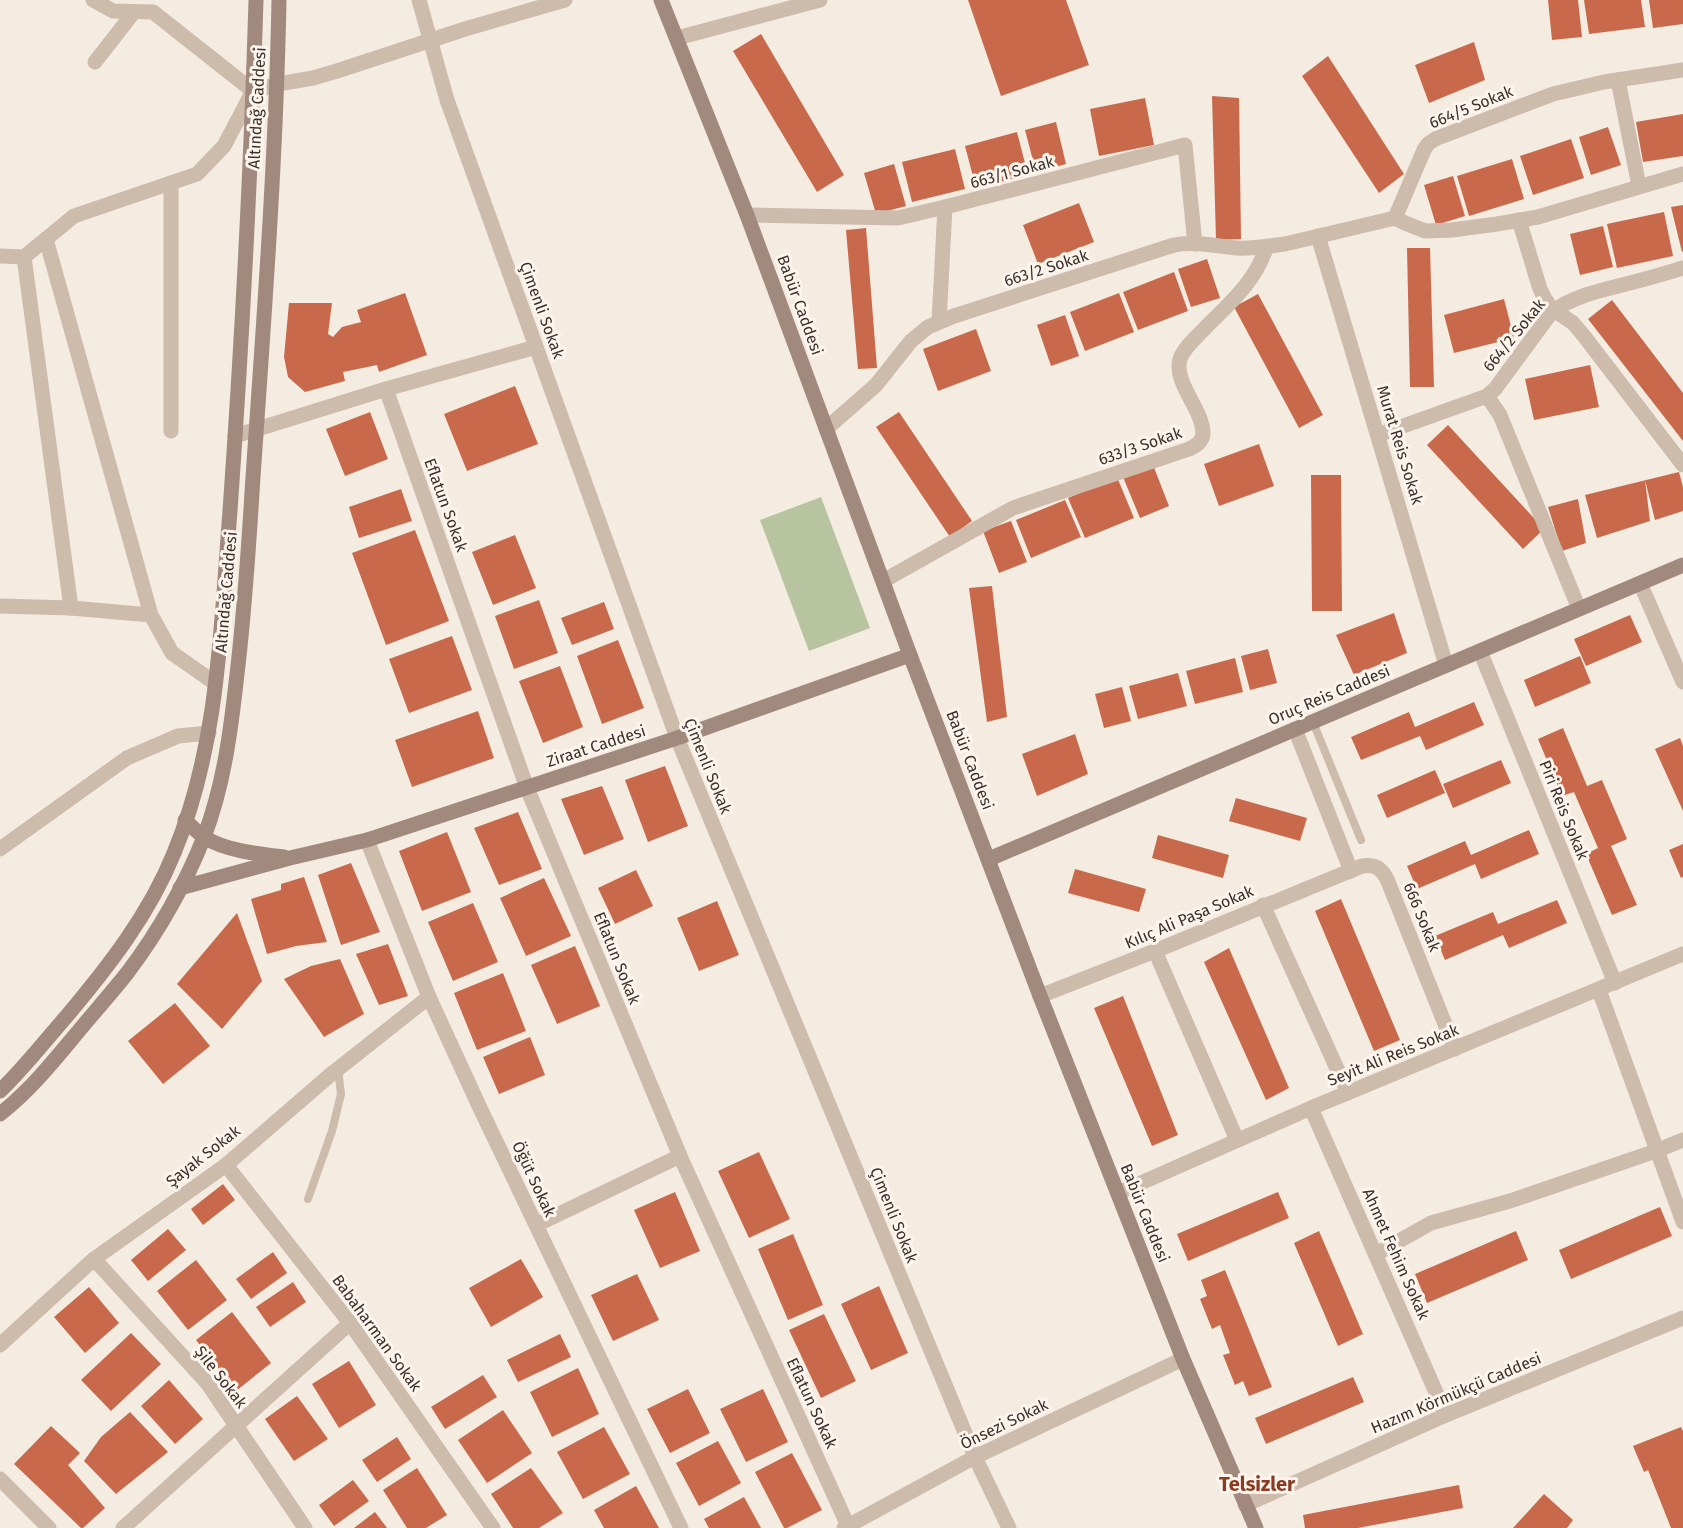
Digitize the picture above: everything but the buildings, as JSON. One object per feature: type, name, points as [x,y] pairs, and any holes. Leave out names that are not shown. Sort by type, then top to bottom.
[{"type":"main road","name":"Altındağ Caddesi","points":[[0,1090],[28,1062],[98,980],[140,920],[157,891],[175,852],[196,786],[209,733],[222,613],[235,436],[256,0]]},
{"type":"main road","name":"Altındağ Caddesi","points":[[0,1114],[20,1098],[44,1073],[127,973],[158,927],[180,888],[204,837],[219,785],[232,725],[245,591],[278,84],[279,0]]},
{"type":"main road","name":"Babür Caddesi","points":[[661,0],[747,215],[910,655],[1040,996],[1183,1359],[1256,1528]]},
{"type":"main road","name":"Oruç Reis Caddesi","points":[[989,859],[1683,565]]},
{"type":"main road","name":"Ziraat Caddesi","points":[[180,888],[367,840],[677,738],[910,655]]},
{"type":"main road","points":[[185,820],[204,837]]},
{"type":"main road","name":"Ziraat Caddesi","points":[[204,837],[234,848],[290,858]]},
{"type":"street","points":[[93,0],[113,11],[153,12],[253,91]]},
{"type":"street","name":"Çimenli Sokak","points":[[419,0],[447,100],[677,738],[975,1457],[1009,1528]]},
{"type":"street","points":[[0,256],[24,257],[74,216],[197,174],[224,146],[253,91],[337,72],[465,29],[565,0]]},
{"type":"street","points":[[677,38],[820,0]]},
{"type":"street","points":[[95,62],[134,12]]},
{"type":"street","name":"664/5 Sokak","points":[[1395,218],[1424,150],[1435,139],[1544,97],[1618,80],[1683,70]]},
{"type":"street","points":[[1618,80],[1639,186]]},
{"type":"street","name":"663/1 Sokak","points":[[747,215],[898,218],[1185,145],[1195,244]]},
{"type":"street","points":[[1318,236],[1395,218],[1425,231],[1435,231],[1538,217],[1683,174]]},
{"type":"street","points":[[171,183],[171,431]]},
{"type":"street","points":[[939,322],[945,207]]},
{"type":"street","points":[[1519,220],[1540,289],[1547,304],[1573,323],[1584,336],[1683,465]]},
{"type":"street","name":"663/2 Sokak","points":[[826,429],[876,385],[910,340],[928,327],[954,316],[1174,245],[1188,243],[1239,248],[1285,244],[1318,236]]},
{"type":"street","name":"Murat Reis Sokak","points":[[1318,236],[1446,665]]},
{"type":"street","points":[[46,239],[151,615],[172,653],[215,683]]},
{"type":"street","name":"633/3 Sokak","points":[[883,581],[1013,508],[1197,445],[1202,440],[1201,422],[1182,380],[1180,360],[1183,352],[1196,337],[1246,286],[1258,269],[1267,246]]},
{"type":"street","points":[[24,257],[71,608]]},
{"type":"street","name":"664/2 Sokak","points":[[1378,435],[1487,396],[1495,389],[1555,310],[1578,299],[1683,268]]},
{"type":"street","points":[[235,436],[386,389],[536,347]]},
{"type":"street","name":"Eflatun Sokak","points":[[386,389],[527,788],[680,1156],[847,1527]]},
{"type":"street","points":[[1487,396],[1500,415],[1579,609]]},
{"type":"street","points":[[1640,583],[1683,682]]},
{"type":"street","points":[[0,606],[71,608],[151,615]]},
{"type":"street","name":"Piri Reis Sokak","points":[[1480,651],[1615,983]]},
{"type":"street","points":[[1295,729],[1351,871]]},
{"type":"street","points":[[0,849],[127,758],[178,736],[209,733]]},
{"type":"street","name":"Öğüt Sokak","points":[[367,840],[429,997],[681,1528]]},
{"type":"street","name":"666 Sokak","points":[[1351,871],[1369,865],[1375,866],[1384,873],[1455,1049]]},
{"type":"street","name":"Kılıç Ali Paşa Sokak","points":[[1040,996],[1351,871]]},
{"type":"street","points":[[1263,905],[1348,1093]]},
{"type":"street","points":[[1155,951],[1237,1140]]},
{"type":"street","name":"Seyit Ali Reis Sokak","points":[[1118,1193],[1311,1108],[1683,954]]},
{"type":"street","points":[[1599,990],[1683,1222]]},
{"type":"street","name":"Şayak Sokak","points":[[0,1345],[94,1259],[226,1165],[338,1069],[429,997]]},
{"type":"street","name":"Ahmet Fehim Sokak","points":[[1311,1108],[1446,1415]]},
{"type":"street","points":[[1376,1254],[1431,1223],[1510,1201],[1683,1140]]},
{"type":"street","points":[[536,1225],[680,1156]]},
{"type":"street","name":"Babaharman Sokak","points":[[226,1165],[350,1323],[493,1528]]},
{"type":"street","name":"Şile Sokak","points":[[94,1259],[208,1384],[305,1528]]},
{"type":"street","name":"Hazım Körmükçü Caddesi","points":[[1245,1505],[1446,1415],[1683,1318]]},
{"type":"street","points":[[123,1528],[350,1323]]},
{"type":"street","name":"Önsezi Sokak","points":[[847,1527],[975,1457],[1183,1359]]},
{"type":"street","points":[[0,1479],[49,1528]]},
{"type":"lane","points":[[1312,722],[1361,840]]},
{"type":"lane","points":[[308,1199],[335,1122],[341,1094],[338,1069]]},
{"type":"green space","points":[[821,497],[870,628],[809,651],[760,520]]},
{"type":"district","name":"Telsizler","points":[[1257,1484]]}]
